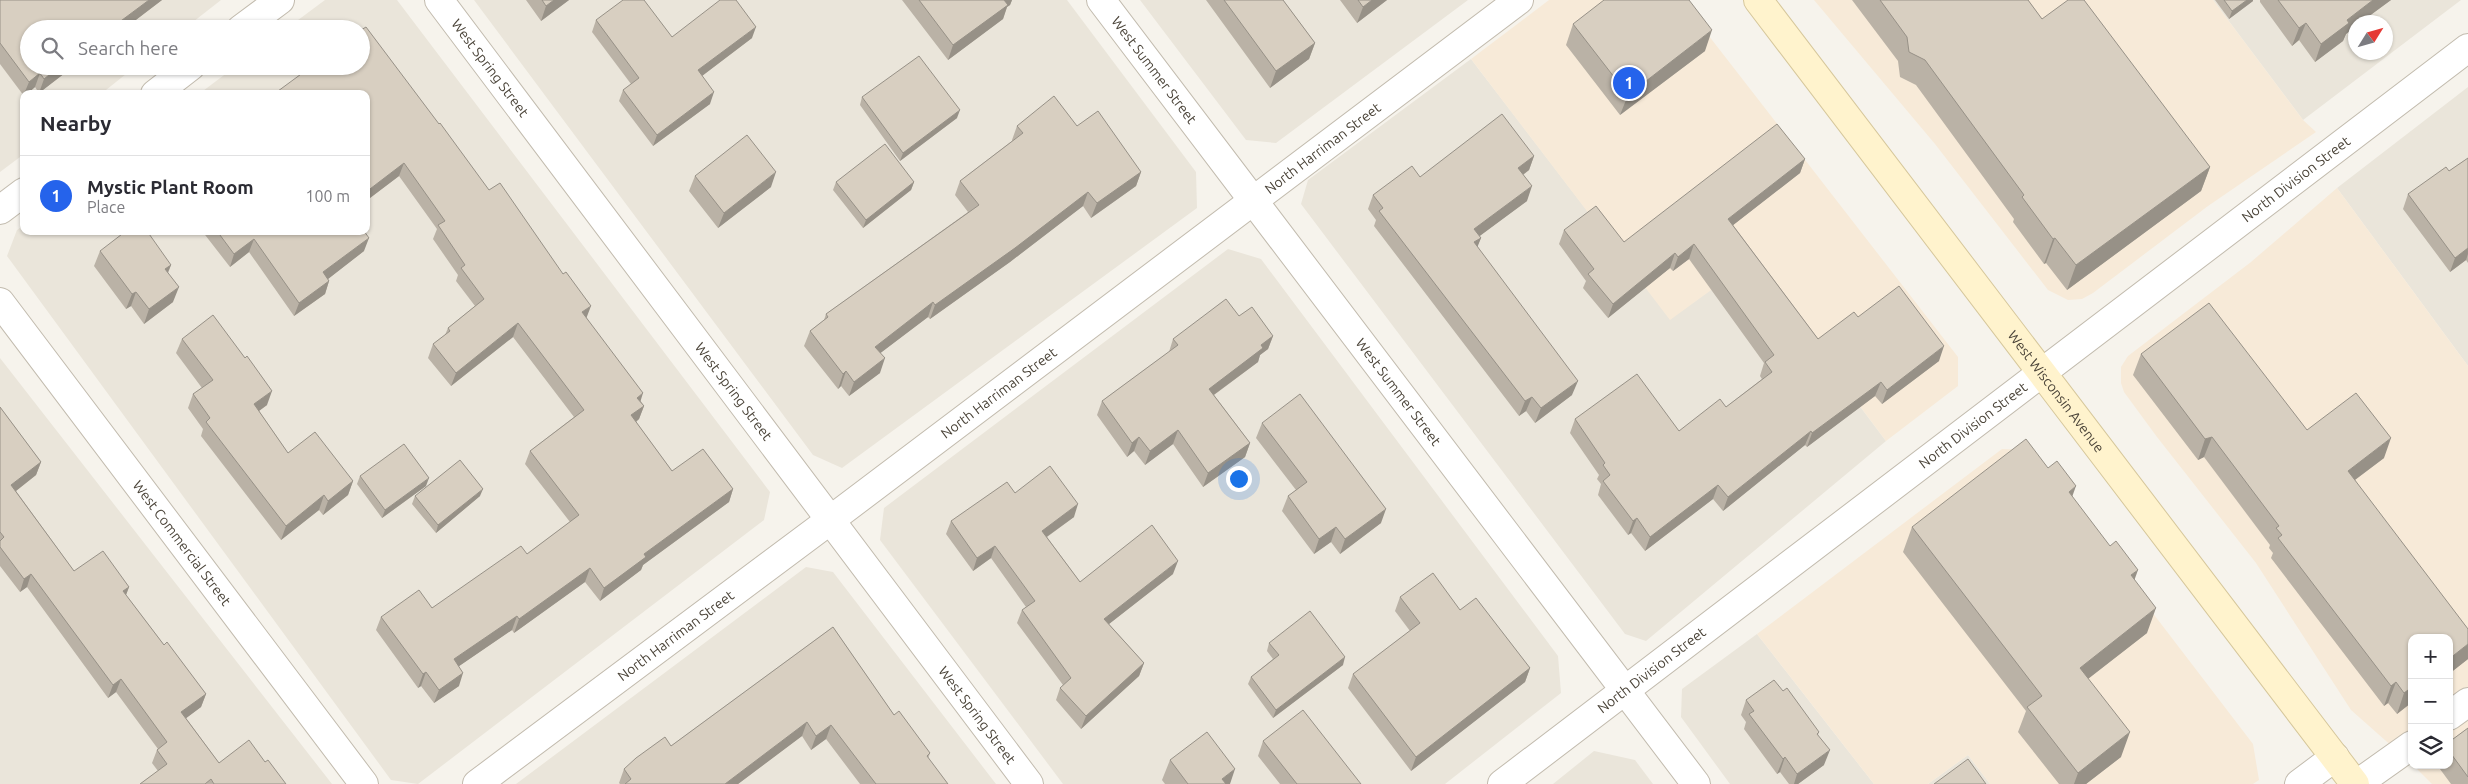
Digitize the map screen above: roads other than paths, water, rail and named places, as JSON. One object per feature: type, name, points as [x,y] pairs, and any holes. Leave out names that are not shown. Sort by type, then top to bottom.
[{"type":"main road","name":"West Wisconsin Avenue","points":[[1758,0],[2356,784]]},
{"type":"street","points":[[253,20],[280,0]]},
{"type":"street","name":"West Spring Street","points":[[439,0],[829,521],[1029,784]]},
{"type":"street","name":"West Summer Street","points":[[1101,0],[1696,784]]},
{"type":"street","name":"North Harriman Street","points":[[477,784],[1519,0]]},
{"type":"street","name":"North Division Street","points":[[1502,784],[2468,48]]},
{"type":"street","points":[[160,90],[179,75]]},
{"type":"street","points":[[0,210],[20,195]]},
{"type":"street","name":"West Commercial Street","points":[[0,302],[364,784]]},
{"type":"street","points":[[2453,713],[2468,702]]},
{"type":"street","points":[[2356,784],[2408,747]]},
{"type":"street","points":[[2299,784],[2335,757]]},
{"type":"place","name":"Mystic Plant Room","points":[[1629,83]]}]
